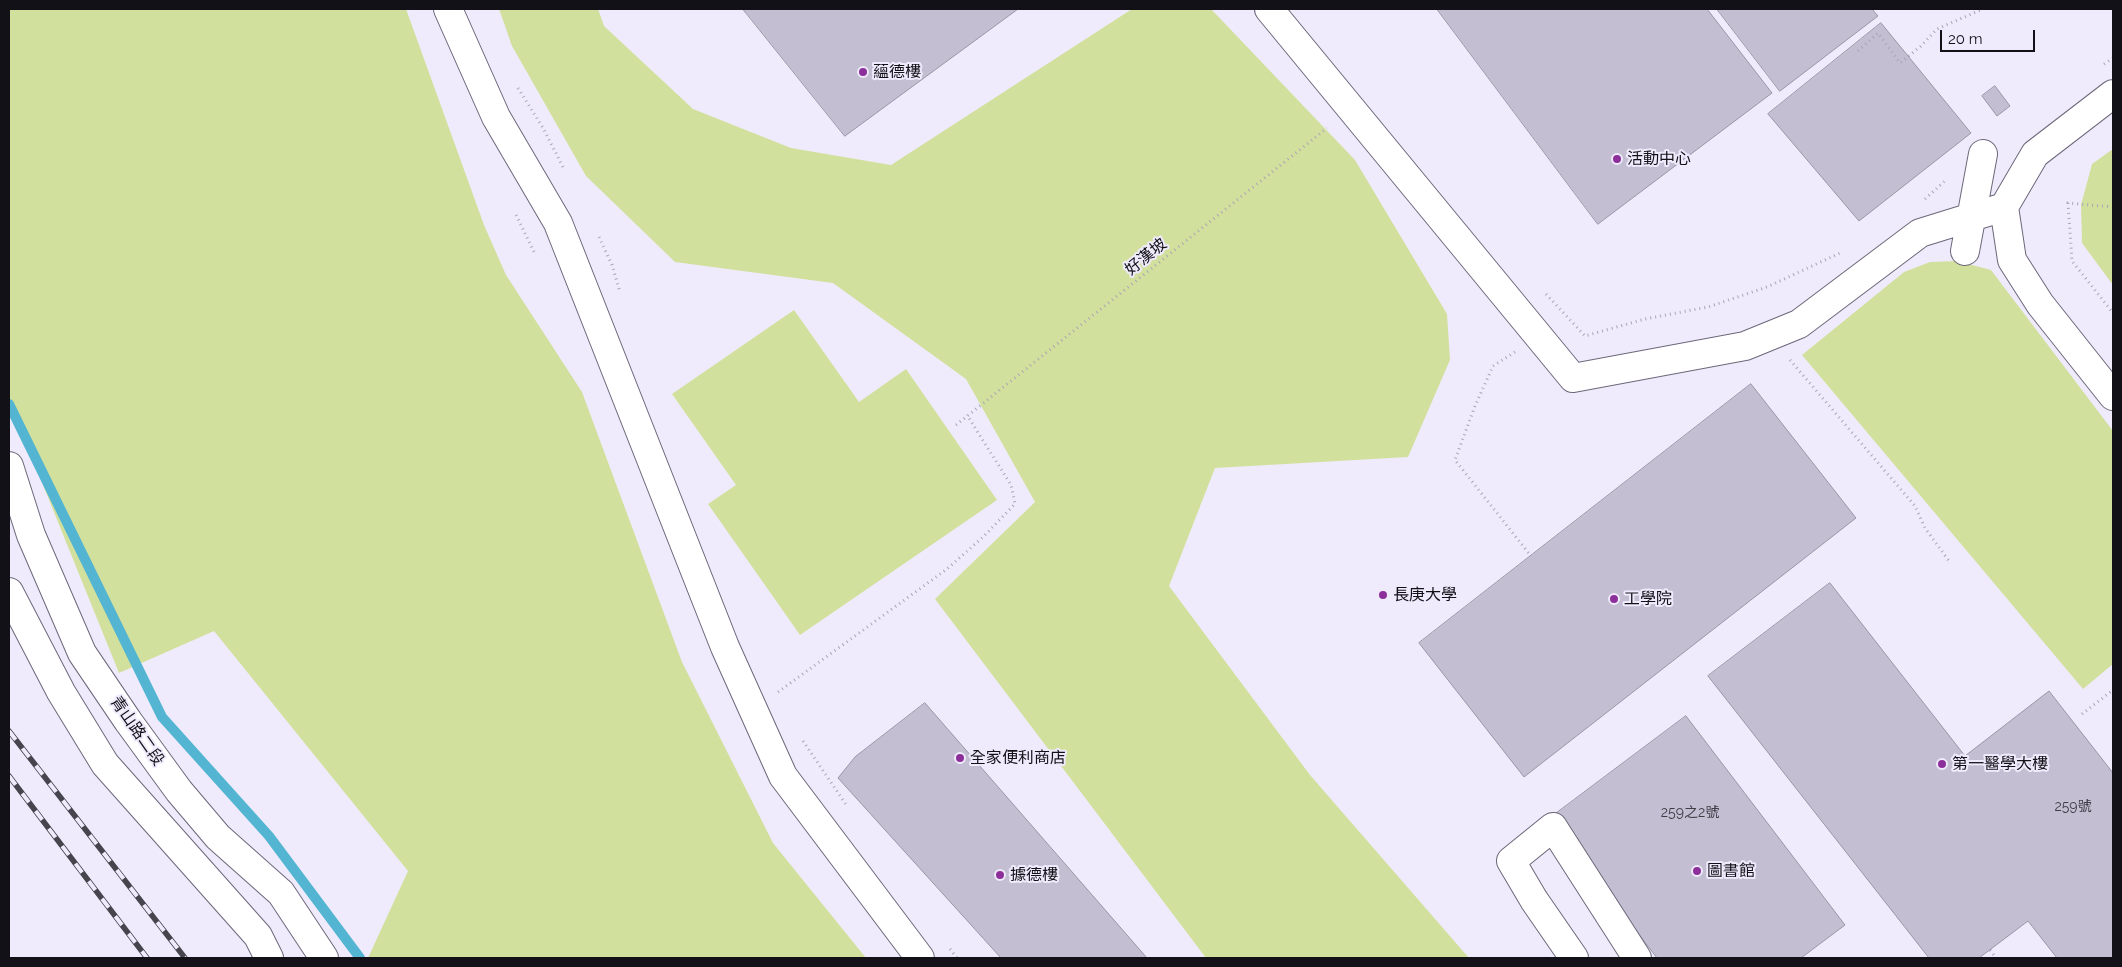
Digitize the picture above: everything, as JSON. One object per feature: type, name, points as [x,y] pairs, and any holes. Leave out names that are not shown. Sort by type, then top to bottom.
[{"type":"street","points":[[448,9],[496,117],[558,223],[724,647],[783,776],[920,958]]},
{"type":"street","points":[[1269,9],[1573,378],[1744,346],[1799,324],[1920,233],[2004,207]]},
{"type":"street","points":[[2113,94],[2035,154],[2004,207],[2012,260],[2040,304],[2113,396]]},
{"type":"street","points":[[1965,251],[1983,154]]},
{"type":"street","name":"青山路二段","points":[[9,466],[31,535],[82,653],[179,791],[218,837],[281,893],[324,958]]},
{"type":"street","points":[[9,592],[61,692],[105,764],[258,936],[269,958]]},
{"type":"street","points":[[1574,958],[1534,900],[1511,861],[1553,827],[1637,958]]},
{"type":"path","points":[[1858,51],[1878,33],[1900,63],[1921,46],[1937,29],[1983,9]]},
{"type":"path","points":[[2100,66],[2113,58]]},
{"type":"path","points":[[513,80],[543,128],[564,169]]},
{"type":"path","name":"好漢坡","points":[[956,425],[1352,109]]},
{"type":"path","points":[[1922,202],[1943,182],[1983,154]]},
{"type":"path","points":[[2113,207],[2068,203],[2072,261],[2113,313]]},
{"type":"path","points":[[597,234],[612,265],[623,301]]},
{"type":"path","points":[[1542,290],[1585,336],[1644,319],[1708,307],[1767,287],[1842,252]]},
{"type":"path","points":[[1509,345],[1515,352],[1493,366],[1475,406],[1455,460],[1531,556]]},
{"type":"path","points":[[1787,357],[1915,506],[1926,528],[1949,561]]},
{"type":"path","points":[[773,695],[947,570],[983,537],[1014,504],[1011,485],[967,416]]},
{"type":"path","points":[[2082,714],[2113,690]]},
{"type":"path","points":[[800,736],[851,812]]},
{"type":"path","points":[[947,944],[957,958]]},
{"type":"path","points":[[1990,950],[1996,958]]},
{"type":"green space","points":[[9,9],[406,9],[484,225],[506,275],[582,392],[682,662],[773,843],[866,958],[368,958],[408,871],[214,631],[119,673],[9,401]]},
{"type":"green space","points":[[499,9],[598,9],[604,26],[693,109],[791,148],[891,165],[1132,9],[1211,9],[1355,160],[1447,314],[1450,360],[1408,457],[1215,468],[1169,586],[1310,775],[1469,958],[1206,958],[935,599],[1035,502],[966,379],[833,283],[675,262],[586,176],[512,46]]},
{"type":"green space","points":[[2113,149],[2113,285],[2082,243],[2081,205],[2092,164]]},
{"type":"green space","points":[[1957,261],[1991,270],[2113,431],[2113,664],[2083,689],[1802,355],[1904,272],[1930,262]]},
{"type":"green space","points":[[794,310],[859,402],[906,369],[997,500],[800,635],[708,504],[736,485],[672,394]]},
{"type":"building","name":"蘊德樓","points":[[743,9],[1018,9],[845,136]]},
{"type":"building","name":"活動中心","points":[[1437,9],[1707,9],[1772,93],[1598,224]]},
{"type":"building","points":[[1717,9],[1872,9],[1878,16],[1780,91]]},
{"type":"building","points":[[1881,23],[1971,133],[1859,221],[1768,114]]},
{"type":"building","points":[[1995,86],[2010,106],[1997,116],[1982,96]]},
{"type":"building","name":"工學院","points":[[1751,384],[1856,518],[1524,777],[1419,643]]},
{"type":"building","name":"第一醫學大樓","points":[[1830,583],[1965,756],[2049,691],[2113,773],[2113,958],[2057,958],[2028,921],[1979,958],[1929,958],[1708,676]]},
{"type":"building","name":"據德樓","points":[[925,703],[1147,958],[1001,958],[838,778],[855,757]]},
{"type":"building","name":"圖書館","points":[[1686,716],[1845,925],[1801,958],[1657,958],[1550,818]]},
{"type":"waterway","points":[[9,404],[162,717],[269,836],[360,958]]},
{"type":"railway","points":[[9,731],[185,958]]},
{"type":"railway","points":[[9,776],[147,958]]},
{"type":"place","name":"蘊德樓","points":[[863,72]]},
{"type":"place","name":"活動中心","points":[[1617,159]]},
{"type":"place","name":"長庚大學","points":[[1383,595]]},
{"type":"place","name":"工學院","points":[[1614,599]]},
{"type":"place","name":"全家便利商店","points":[[960,758]]},
{"type":"place","name":"第一醫學大樓","points":[[1942,764]]},
{"type":"place","name":"圖書館","points":[[1697,871]]},
{"type":"place","name":"據德樓","points":[[1000,875]]}]
